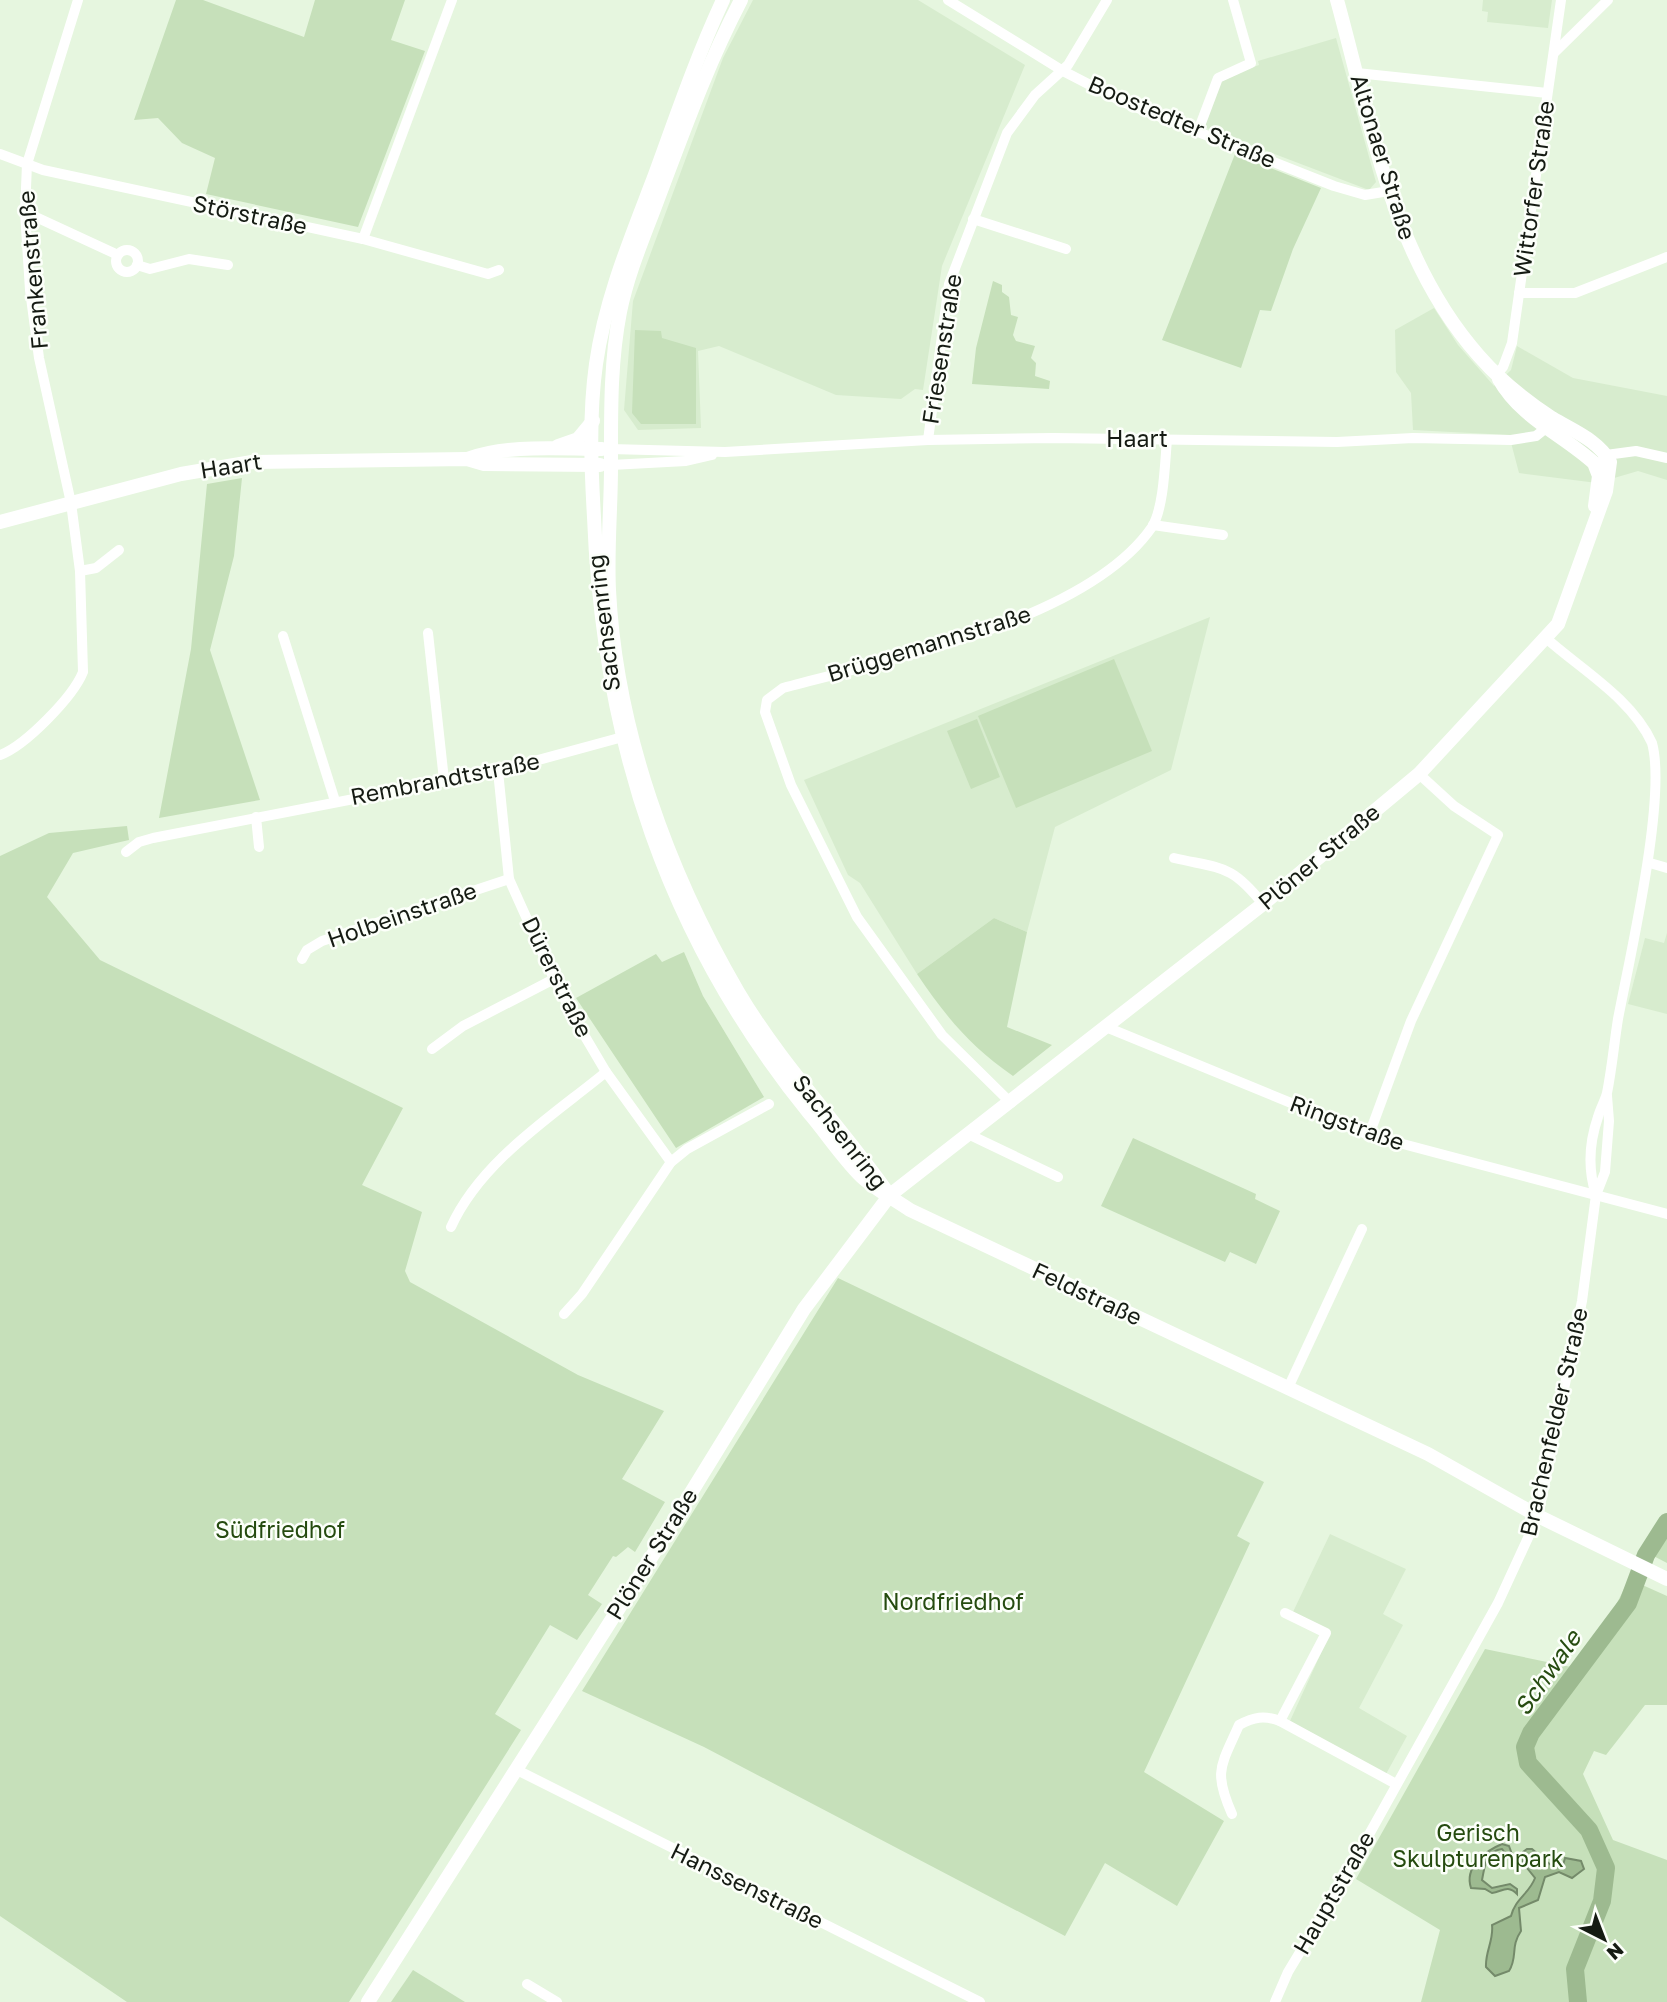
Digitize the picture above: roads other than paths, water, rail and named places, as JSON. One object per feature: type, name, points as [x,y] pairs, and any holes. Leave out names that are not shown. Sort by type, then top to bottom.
[{"type":"main road","name":"Sachsenring","points":[[723,0],[615,281],[596,365],[592,449],[601,621],[627,736],[675,865],[740,994],[783,1060],[890,1195]]},
{"type":"main road","name":"Sachsenring","points":[[627,736],[609,590],[610,449],[616,337],[626,286],[714,54],[741,0]]},
{"type":"main road","name":"Altonaer Straße","points":[[1337,0],[1389,191],[1402,229],[1440,302],[1466,340],[1496,374],[1567,427],[1591,441],[1606,455]]},
{"type":"main road","name":"Altonaer Straße","points":[[1496,374],[1508,396],[1546,428],[1580,450],[1597,468]]},
{"type":"main road","points":[[543,449],[578,439],[593,421]]},
{"type":"main road","points":[[1546,428],[1567,427]]},
{"type":"main road","name":"Haart","points":[[467,459],[482,454],[543,449],[610,449]]},
{"type":"main road","name":"Altonaer Straße","points":[[1580,450],[1606,455]]},
{"type":"main road","points":[[1606,455],[1610,476]]},
{"type":"main road","name":"Haart","points":[[0,522],[181,474],[272,459],[467,459],[484,464],[611,465]]},
{"type":"main road","name":"Plöner Straße","points":[[1594,517],[1597,468]]},
{"type":"main road","name":"Plöner Straße","points":[[368,2002],[649,1560],[804,1309],[890,1195],[1011,1104],[1263,904],[1419,774],[1547,639],[1569,599],[1594,517],[1610,476]]},
{"type":"main road","name":"Feldstraße","points":[[890,1195],[919,1215],[1428,1454],[1538,1516],[1661,1576]]},
{"type":"street","name":"Frankenstraße","points":[[0,755],[17,745],[77,687],[83,672],[80,571],[71,503],[39,358],[30,290],[25,212],[27,164],[78,0]]},
{"type":"street","points":[[362,239],[452,0]]},
{"type":"street","name":"Boostedter Straße","points":[[948,0],[1063,71],[1123,102],[1334,186],[1365,195],[1389,191]]},
{"type":"street","name":"Friesenstraße","points":[[928,440],[949,284],[1007,133],[1035,95],[1063,71],[1107,0]]},
{"type":"street","points":[[1198,131],[1217,78],[1251,63],[1233,0]]},
{"type":"street","name":"Wittorfer Straße","points":[[1496,374],[1503,367],[1512,344],[1561,0]]},
{"type":"street","points":[[1554,53],[1608,0]]},
{"type":"street","points":[[1357,73],[1547,93]]},
{"type":"street","name":"Störstraße","points":[[0,154],[114,187],[362,239],[488,274],[499,270]]},
{"type":"street","points":[[25,212],[118,254],[125,250],[133,252],[138,258],[137,265],[150,269],[189,259],[228,265]]},
{"type":"street","points":[[973,219],[1066,249]]},
{"type":"street","points":[[1519,293],[1575,293],[1667,257]]},
{"type":"street","name":"Haart","points":[[610,449],[725,452],[928,440],[1511,440],[1536,436],[1546,428]]},
{"type":"street","name":"Brüggemannstraße","points":[[1011,1104],[942,1035],[857,917],[792,785],[765,712],[767,700],[774,693],[976,633],[1040,609],[1086,585],[1124,559],[1153,525],[1163,482],[1167,439]]},
{"type":"street","points":[[1610,476],[1623,458],[1636,451]]},
{"type":"street","points":[[1597,468],[1606,455],[1636,451],[1667,458]]},
{"type":"street","name":"Haart","points":[[611,465],[686,461],[725,452]]},
{"type":"street","points":[[1153,525],[1223,535]]},
{"type":"street","points":[[80,571],[96,568],[119,550]]},
{"type":"street","points":[[428,633],[444,780]]},
{"type":"street","points":[[283,636],[335,801]]},
{"type":"street","name":"Brachenfelder Straße","points":[[1396,1784],[1498,1603],[1538,1516],[1582,1301],[1596,1195],[1588,1172],[1597,1119],[1606,1096],[1618,1020],[1650,863],[1661,788],[1657,754],[1623,702],[1547,639]]},
{"type":"street","name":"Rembrandtstraße","points":[[126,852],[139,842],[153,838],[498,771],[627,736]]},
{"type":"street","name":"Dürerstraße","points":[[498,771],[509,879],[554,979],[606,1072],[671,1162]]},
{"type":"street","points":[[1369,1135],[1411,1021],[1498,835],[1454,806],[1419,774]]},
{"type":"street","points":[[256,817],[259,847]]},
{"type":"street","points":[[1174,859],[1228,870],[1242,878],[1263,904]]},
{"type":"street","points":[[1650,863],[1667,869]]},
{"type":"street","name":"Holbeinstraße","points":[[302,959],[307,950],[322,941],[509,879]]},
{"type":"street","points":[[432,1049],[463,1026],[554,979]]},
{"type":"street","name":"Ringstraße","points":[[1106,1027],[1369,1135],[1667,1214]]},
{"type":"street","points":[[451,1227],[463,1201],[481,1179],[606,1072]]},
{"type":"street","points":[[564,1314],[582,1294],[671,1162],[687,1149],[769,1104]]},
{"type":"street","points":[[970,1135],[1058,1177]]},
{"type":"street","points":[[1288,1388],[1362,1229]]},
{"type":"street","points":[[1280,1721],[1326,1633],[1285,1613]]},
{"type":"street","points":[[1232,1814],[1219,1785],[1223,1761],[1238,1725],[1252,1717],[1267,1716],[1280,1721],[1396,1784]]},
{"type":"street","name":"Hanssenstraße","points":[[515,1769],[980,2002]]},
{"type":"street","name":"Hauptstraße","points":[[1275,2002],[1288,1972],[1347,1874],[1396,1784]]},
{"type":"street","points":[[527,1984],[557,2002]]},
{"type":"waterway","name":"Schwale","points":[[1578,2002],[1575,1969],[1602,1901],[1606,1868],[1589,1830],[1528,1763],[1525,1747],[1531,1733],[1628,1603],[1646,1555],[1667,1522]]},
{"type":"park label","name":"Südfriedhof","points":[[280,1530]]},
{"type":"park label","name":"Nordfriedhof","points":[[953,1602]]},
{"type":"park label","name":"Gerisch Skulpturenpark","points":[[1478,1846]]}]
